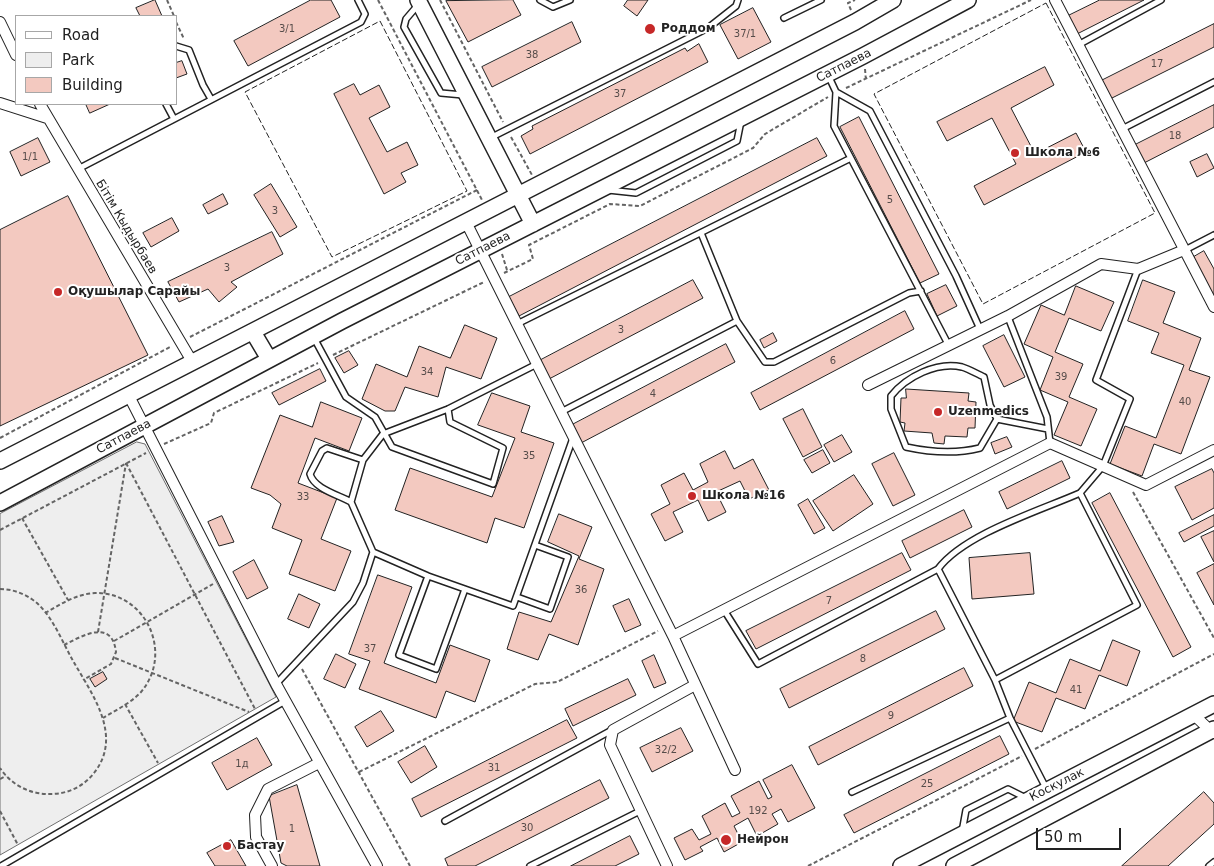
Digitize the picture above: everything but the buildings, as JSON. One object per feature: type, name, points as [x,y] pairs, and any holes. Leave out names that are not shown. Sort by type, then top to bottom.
[{"type":"street","points":[[0,461],[855,22],[874,4],[893,0]]},
{"type":"street","name":"Сатпаева","points":[[0,503],[313,336],[968,0]]},
{"type":"street","points":[[1055,0],[1214,307]]},
{"type":"street","points":[[419,1],[533,224]]},
{"type":"street","points":[[0,22],[15,54]]},
{"type":"street","points":[[0,103],[47,118]]},
{"type":"street","name":"Бiтiм Кыдырбаев","points":[[40,105],[193,363]]},
{"type":"street","points":[[466,222],[673,636],[735,770]]},
{"type":"street","points":[[868,385],[1008,316],[1101,264],[1138,269],[1184,250]]},
{"type":"street","points":[[253,332],[269,359]]},
{"type":"street","points":[[129,396],[276,684],[377,866]]},
{"type":"street","points":[[673,636],[1050,443],[1146,485],[1214,450]]},
{"type":"street","points":[[667,866],[610,745],[613,730],[695,685]]},
{"type":"street","name":"Коскулак","points":[[901,866],[1214,704]]},
{"type":"street","points":[[1194,714],[1213,732]]},
{"type":"street","name":"Коскулак","points":[[954,866],[1213,732]]},
{"type":"street","points":[[272,866],[256,837],[255,815],[268,789],[319,763]]},
{"type":"lane","points":[[77,169],[360,22],[365,14],[358,0]]},
{"type":"lane","points":[[540,0],[553,7],[570,0]]},
{"type":"lane","points":[[489,138],[708,28],[736,6],[738,0]]},
{"type":"lane","points":[[784,18],[822,0]]},
{"type":"lane","points":[[1078,45],[1161,0]]},
{"type":"lane","points":[[419,1],[406,19],[404,27],[441,93],[468,95]]},
{"type":"lane","points":[[178,47],[189,50],[203,86],[211,99]]},
{"type":"lane","points":[[827,74],[836,92],[834,126],[849,159],[948,344]]},
{"type":"lane","points":[[1122,130],[1214,82]]},
{"type":"lane","points":[[836,92],[870,111],[956,276],[980,329]]},
{"type":"lane","points":[[167,105],[174,118]]},
{"type":"lane","points":[[517,324],[849,159]]},
{"type":"lane","points":[[701,233],[737,321],[765,362],[774,362],[910,293],[921,291]]},
{"type":"lane","points":[[1184,250],[1214,235]]},
{"type":"lane","points":[[724,609],[758,664],[938,569],[948,555],[974,540],[1042,508],[1080,494],[1103,466],[1130,399],[1096,380],[1138,269]]},
{"type":"lane","points":[[1008,316],[1047,417],[1050,443]]},
{"type":"lane","points":[[561,412],[737,321]]},
{"type":"lane","points":[[313,336],[346,396],[375,417],[392,447],[493,484],[503,448],[450,422],[448,409]]},
{"type":"lane","points":[[351,502],[363,460],[383,434],[448,409],[537,364]]},
{"type":"lane","points":[[946,365],[962,367],[984,377],[990,405],[997,419],[980,448],[967,451],[920,450],[906,446],[891,409],[891,396],[900,384],[920,373],[946,365]]},
{"type":"lane","points":[[997,419],[1048,429]]},
{"type":"lane","points":[[373,552],[428,576],[513,606],[573,436]]},
{"type":"lane","points":[[276,684],[353,602],[363,583],[373,552],[351,502],[320,486],[312,480],[310,474],[322,451],[327,448],[363,460]]},
{"type":"lane","points":[[995,680],[1137,605],[1080,494]]},
{"type":"lane","points":[[516,597],[550,609],[568,557],[535,545]]},
{"type":"lane","points":[[938,569],[995,680],[1010,718],[1047,790]]},
{"type":"lane","points":[[428,576],[399,655],[436,669],[465,590]]},
{"type":"lane","points":[[1,866],[285,701]]},
{"type":"lane","points":[[852,792],[1010,718]]},
{"type":"lane","points":[[445,821],[613,730]]},
{"type":"lane","points":[[530,866],[640,811]]},
{"type":"lane","points":[[1209,866],[1214,862]]},
{"type":"path","points":[[167,0],[174,15]]},
{"type":"path","points":[[378,0],[487,212]]},
{"type":"path","points":[[440,0],[538,186]]},
{"type":"path","points":[[0,530],[126,463],[211,423],[214,412],[533,259],[530,246],[610,204],[640,206],[753,148],[765,134],[836,92],[866,81],[1031,0]]},
{"type":"path","points":[[178,26],[189,50]]},
{"type":"path","points":[[0,438],[180,342],[477,190]]},
{"type":"path","points":[[497,242],[508,271]]},
{"type":"path","points":[[98,632],[126,463]]},
{"type":"path","points":[[126,463],[258,716]]},
{"type":"path","points":[[1123,474],[1214,638]]},
{"type":"path","points":[[22,518],[68,600]]},
{"type":"path","points":[[114,641],[222,579]]},
{"type":"path","points":[[0,590],[13,591],[29,598],[45,613],[103,718],[106,740],[102,760],[91,776],[80,786],[66,792],[46,794],[27,790],[6,776],[0,768]]},
{"type":"path","points":[[45,613],[83,594],[105,594],[127,602],[147,621],[156,648],[152,673],[140,692],[103,718]]},
{"type":"path","points":[[359,772],[535,684],[557,682],[668,626]]},
{"type":"path","points":[[64,645],[89,633],[98,632],[108,635],[114,641],[115,658],[106,668],[83,680]]},
{"type":"path","points":[[808,866],[1028,753],[1214,654]]},
{"type":"path","points":[[115,658],[258,716]]},
{"type":"path","points":[[298,661],[410,866]]},
{"type":"path","points":[[125,704],[158,763]]},
{"type":"path","points":[[0,779],[6,776]]},
{"type":"path","points":[[0,811],[18,845]]},
{"type":"green space","points":[[137,442],[145,444],[276,697],[0,855],[0,514]]},
{"type":"fence","points":[[1046,3],[1155,213],[983,304],[874,94],[1046,3]]},
{"type":"fence","points":[[380,21],[467,191],[332,257],[245,92],[380,21]]},
{"type":"place","name":"Роддом","points":[[650,29]]},
{"type":"place","name":"Школа №6","points":[[1015,153]]},
{"type":"place","name":"Оқушылар Сарайы","points":[[58,292]]},
{"type":"place","name":"Uzenmedics","points":[[938,412]]},
{"type":"place","name":"Школа №16","points":[[692,496]]},
{"type":"place","name":"Нейрон","points":[[726,840]]},
{"type":"place","name":"Бастау","points":[[227,846]]}]
